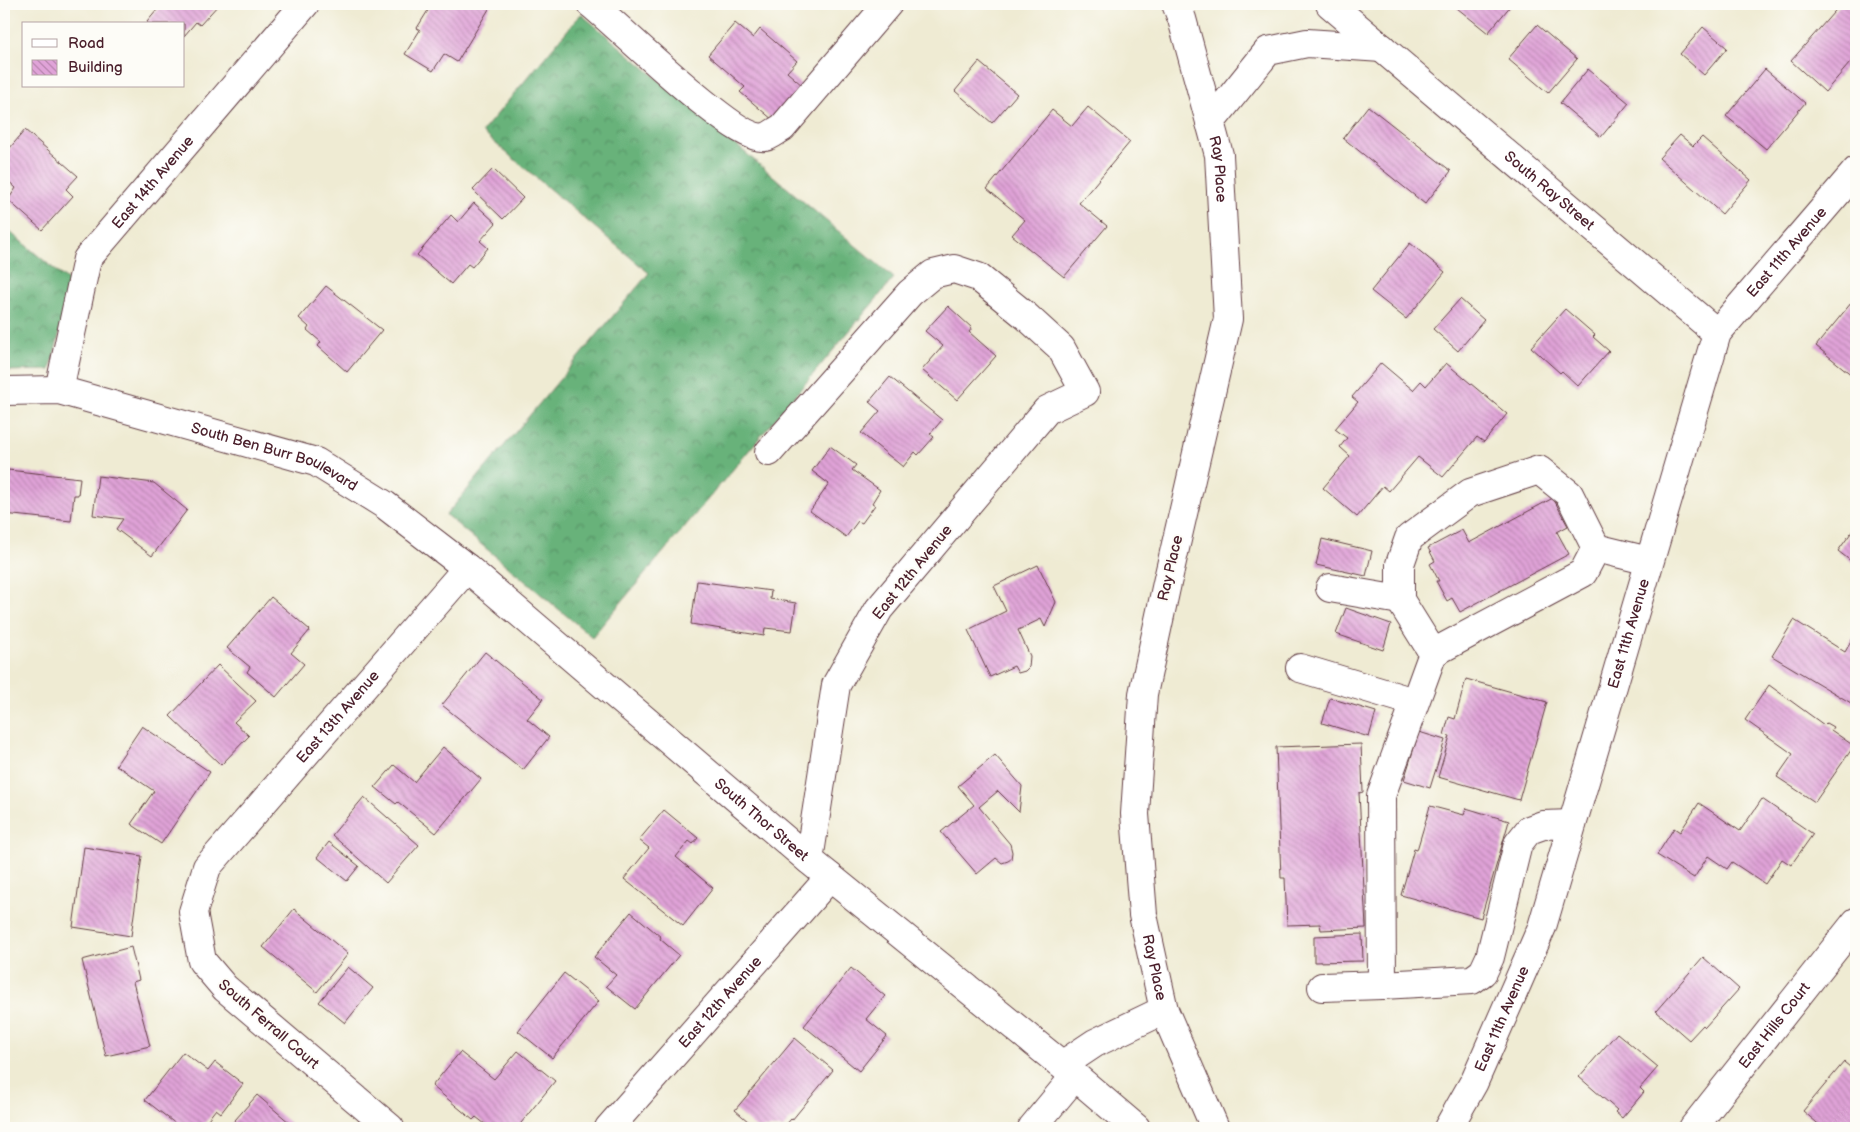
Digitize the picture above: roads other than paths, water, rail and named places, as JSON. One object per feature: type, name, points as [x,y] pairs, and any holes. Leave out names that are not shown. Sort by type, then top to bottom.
[{"type":"street","name":"East 14th Avenue","points":[[59,390],[87,259],[305,4]]},
{"type":"street","points":[[591,4],[675,80],[747,134],[765,137],[782,128],[888,4]]},
{"type":"street","name":"Ray Place","points":[[1176,4],[1182,18],[1219,155],[1228,319],[1143,694],[1135,814],[1144,915],[1164,1010],[1215,1128]]},
{"type":"street","name":"South Ray Street","points":[[1330,4],[1717,333]]},
{"type":"street","points":[[1210,123],[1268,51],[1307,43],[1382,48]]},
{"type":"street","name":"East 11th Avenue","points":[[1448,1128],[1474,1082],[1542,926],[1717,333],[1856,171]]},
{"type":"street","name":"East 12th Avenue","points":[[769,452],[910,293],[933,274],[954,269],[978,277],[1026,316],[1054,342],[1060,348],[1086,392],[1047,410],[879,609],[836,685],[809,860]]},
{"type":"street","name":"South Ben Burr Boulevard","points":[[4,391],[59,390],[316,462],[385,506],[467,568]]},
{"type":"street","points":[[1433,653],[1400,600],[1400,564],[1408,538],[1470,493],[1539,470],[1569,494],[1596,548],[1649,561]]},
{"type":"street","points":[[1382,985],[1381,796],[1433,653],[1583,573],[1596,548]]},
{"type":"street","name":"South Thor Street","points":[[467,568],[809,860],[1136,1128]]},
{"type":"street","name":"East 13th Avenue","points":[[207,867],[467,568]]},
{"type":"street","points":[[1330,588],[1400,600]]},
{"type":"street","points":[[1300,668],[1414,702]]},
{"type":"street","points":[[1322,987],[1472,980],[1483,972],[1490,957],[1518,844],[1528,830],[1543,825],[1572,824]]},
{"type":"street","name":"South Ferrall Court","points":[[207,867],[193,912],[202,961],[225,988],[390,1128]]},
{"type":"street","name":"East 12th Avenue","points":[[609,1128],[830,877]]},
{"type":"street","name":"East Hills Court","points":[[1693,1128],[1856,922]]},
{"type":"street","points":[[1032,1128],[1068,1071],[1095,1043],[1164,1010]]}]
